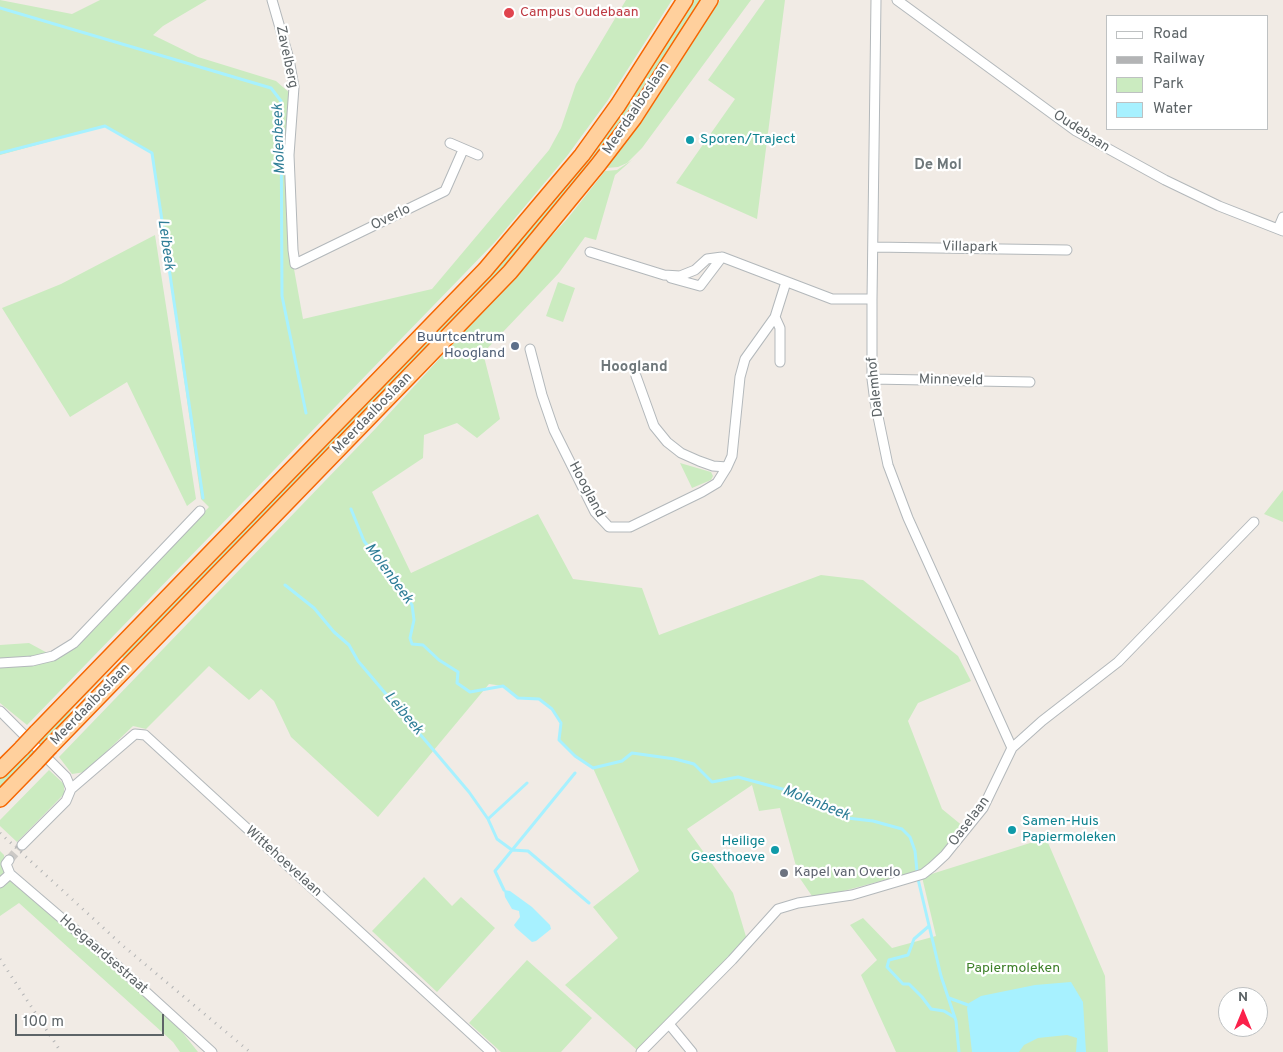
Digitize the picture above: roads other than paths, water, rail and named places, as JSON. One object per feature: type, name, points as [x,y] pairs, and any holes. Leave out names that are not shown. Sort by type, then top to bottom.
[{"type":"highway","name":"Meerdaalboslaan","points":[[0,770],[485,270],[582,155],[618,105],[685,0]]},
{"type":"highway","name":"Meerdaalboslaan","points":[[0,799],[510,272],[622,134],[710,0]]},
{"type":"street","name":"Zavelberg","points":[[272,0],[289,59],[294,87],[289,155],[295,264]]},
{"type":"street","name":"Dalemhof","points":[[876,0],[872,379],[888,465],[908,518],[1012,748]]},
{"type":"street","name":"Oudebaan","points":[[897,0],[1078,132],[1165,180],[1219,206],[1281,230]]},
{"type":"street","points":[[450,143],[478,155]]},
{"type":"street","name":"Overlo","points":[[295,264],[445,191],[463,150]]},
{"type":"street","points":[[1281,230],[1283,217]]},
{"type":"street","name":"Villapark","points":[[873,246],[1067,250]]},
{"type":"street","points":[[590,252],[664,275],[686,284],[700,286],[722,257]]},
{"type":"street","points":[[664,275],[680,276],[694,270],[707,259],[722,257],[832,300],[872,300]]},
{"type":"street","name":"Hoogland","points":[[530,349],[542,395],[554,430],[595,512],[609,528],[630,527],[717,483],[732,456],[740,377],[745,359],[775,318],[786,282]]},
{"type":"street","name":"Hoogland","points":[[775,318],[780,328],[780,362]]},
{"type":"street","points":[[636,376],[654,426],[667,442],[681,453],[699,461],[713,466],[727,467]]},
{"type":"street","name":"Minneveld","points":[[872,379],[1030,382]]},
{"type":"street","points":[[0,662],[32,661],[53,656],[74,643],[200,511]]},
{"type":"street","name":"Oaselaan","points":[[641,1052],[778,909],[798,903],[852,895],[923,874],[932,867],[945,855],[983,808],[1012,748],[1042,720],[1118,662],[1254,522]]},
{"type":"street","points":[[0,711],[66,777],[71,789],[66,801],[22,845]]},
{"type":"street","name":"Wittehoevelaan","points":[[71,789],[135,734],[145,735],[491,1052]]},
{"type":"street","points":[[0,883],[10,874],[6,864],[9,860]]},
{"type":"street","name":"Hoegaardsestraat","points":[[10,874],[122,970],[212,1052]]},
{"type":"street","points":[[669,1024],[692,1052]]},
{"type":"street","points":[[199,1042],[201,1052]]},
{"type":"water","points":[[504,890],[510,891],[532,907],[550,925],[551,929],[532,942],[514,925],[520,917],[519,911],[512,909],[505,897]]},
{"type":"water","points":[[1071,982],[1083,1002],[1086,1052],[1076,1052],[1077,1038],[1067,1035],[1038,1038],[1024,1045],[1019,1052],[972,1052],[967,1008],[969,1003],[981,996],[1035,985]]},
{"type":"waterway","name":"Molenbeek","points":[[0,8],[271,88],[281,101],[282,296],[306,413]]},
{"type":"waterway","name":"Leibeek","points":[[0,153],[105,126],[152,153],[203,498]]},
{"type":"waterway","name":"Molenbeek","points":[[351,509],[364,541],[412,605],[414,620],[410,638],[412,644],[423,645],[439,660],[458,672],[457,683],[470,692],[503,686],[518,698],[539,699],[552,709],[561,723],[559,740],[575,756],[593,768],[622,761],[632,753],[675,759],[694,764],[712,782],[738,777],[793,792],[847,818],[873,821],[902,829],[910,837],[915,851],[917,871]]},
{"type":"waterway","name":"Leibeek","points":[[285,585],[314,608],[334,632],[349,645],[358,661],[469,792],[488,819],[497,839],[512,850]]},
{"type":"waterway","points":[[504,890],[495,871],[575,773]]},
{"type":"waterway","points":[[488,819],[527,783]]},
{"type":"waterway","points":[[512,850],[528,851],[589,903]]},
{"type":"waterway","name":"Molenbeek","points":[[918,879],[941,976],[956,1021],[959,1052]]},
{"type":"waterway","points":[[929,926],[914,939],[908,955],[889,960],[887,967],[903,984],[909,984],[931,1009],[944,1011],[954,1017]]},
{"type":"waterway","points":[[949,998],[968,1005]]},
{"type":"tunnel","points":[[9,860],[22,845]]},
{"type":"railway","points":[[0,833],[122,945],[250,1052]]},
{"type":"railway","points":[[0,959],[61,1052]]},
{"type":"place","name":"Campus Oudebaan","points":[[509,13]]},
{"type":"place","name":"Sporen/Traject","points":[[690,140]]},
{"type":"place","name":"Buurtcentrum Hoogland","points":[[515,346]]},
{"type":"place","name":"Samen-Huis Papiermoleken","points":[[1012,830]]},
{"type":"place","name":"Heilige Geesthoeve","points":[[775,850]]},
{"type":"place","name":"Kapel van Overlo","points":[[784,873]]},
{"type":"district","name":"De Mol","points":[[938,166]]},
{"type":"district","name":"Hoogland","points":[[634,368]]},
{"type":"park label","name":"Papiermoleken","points":[[1013,969]]}]
